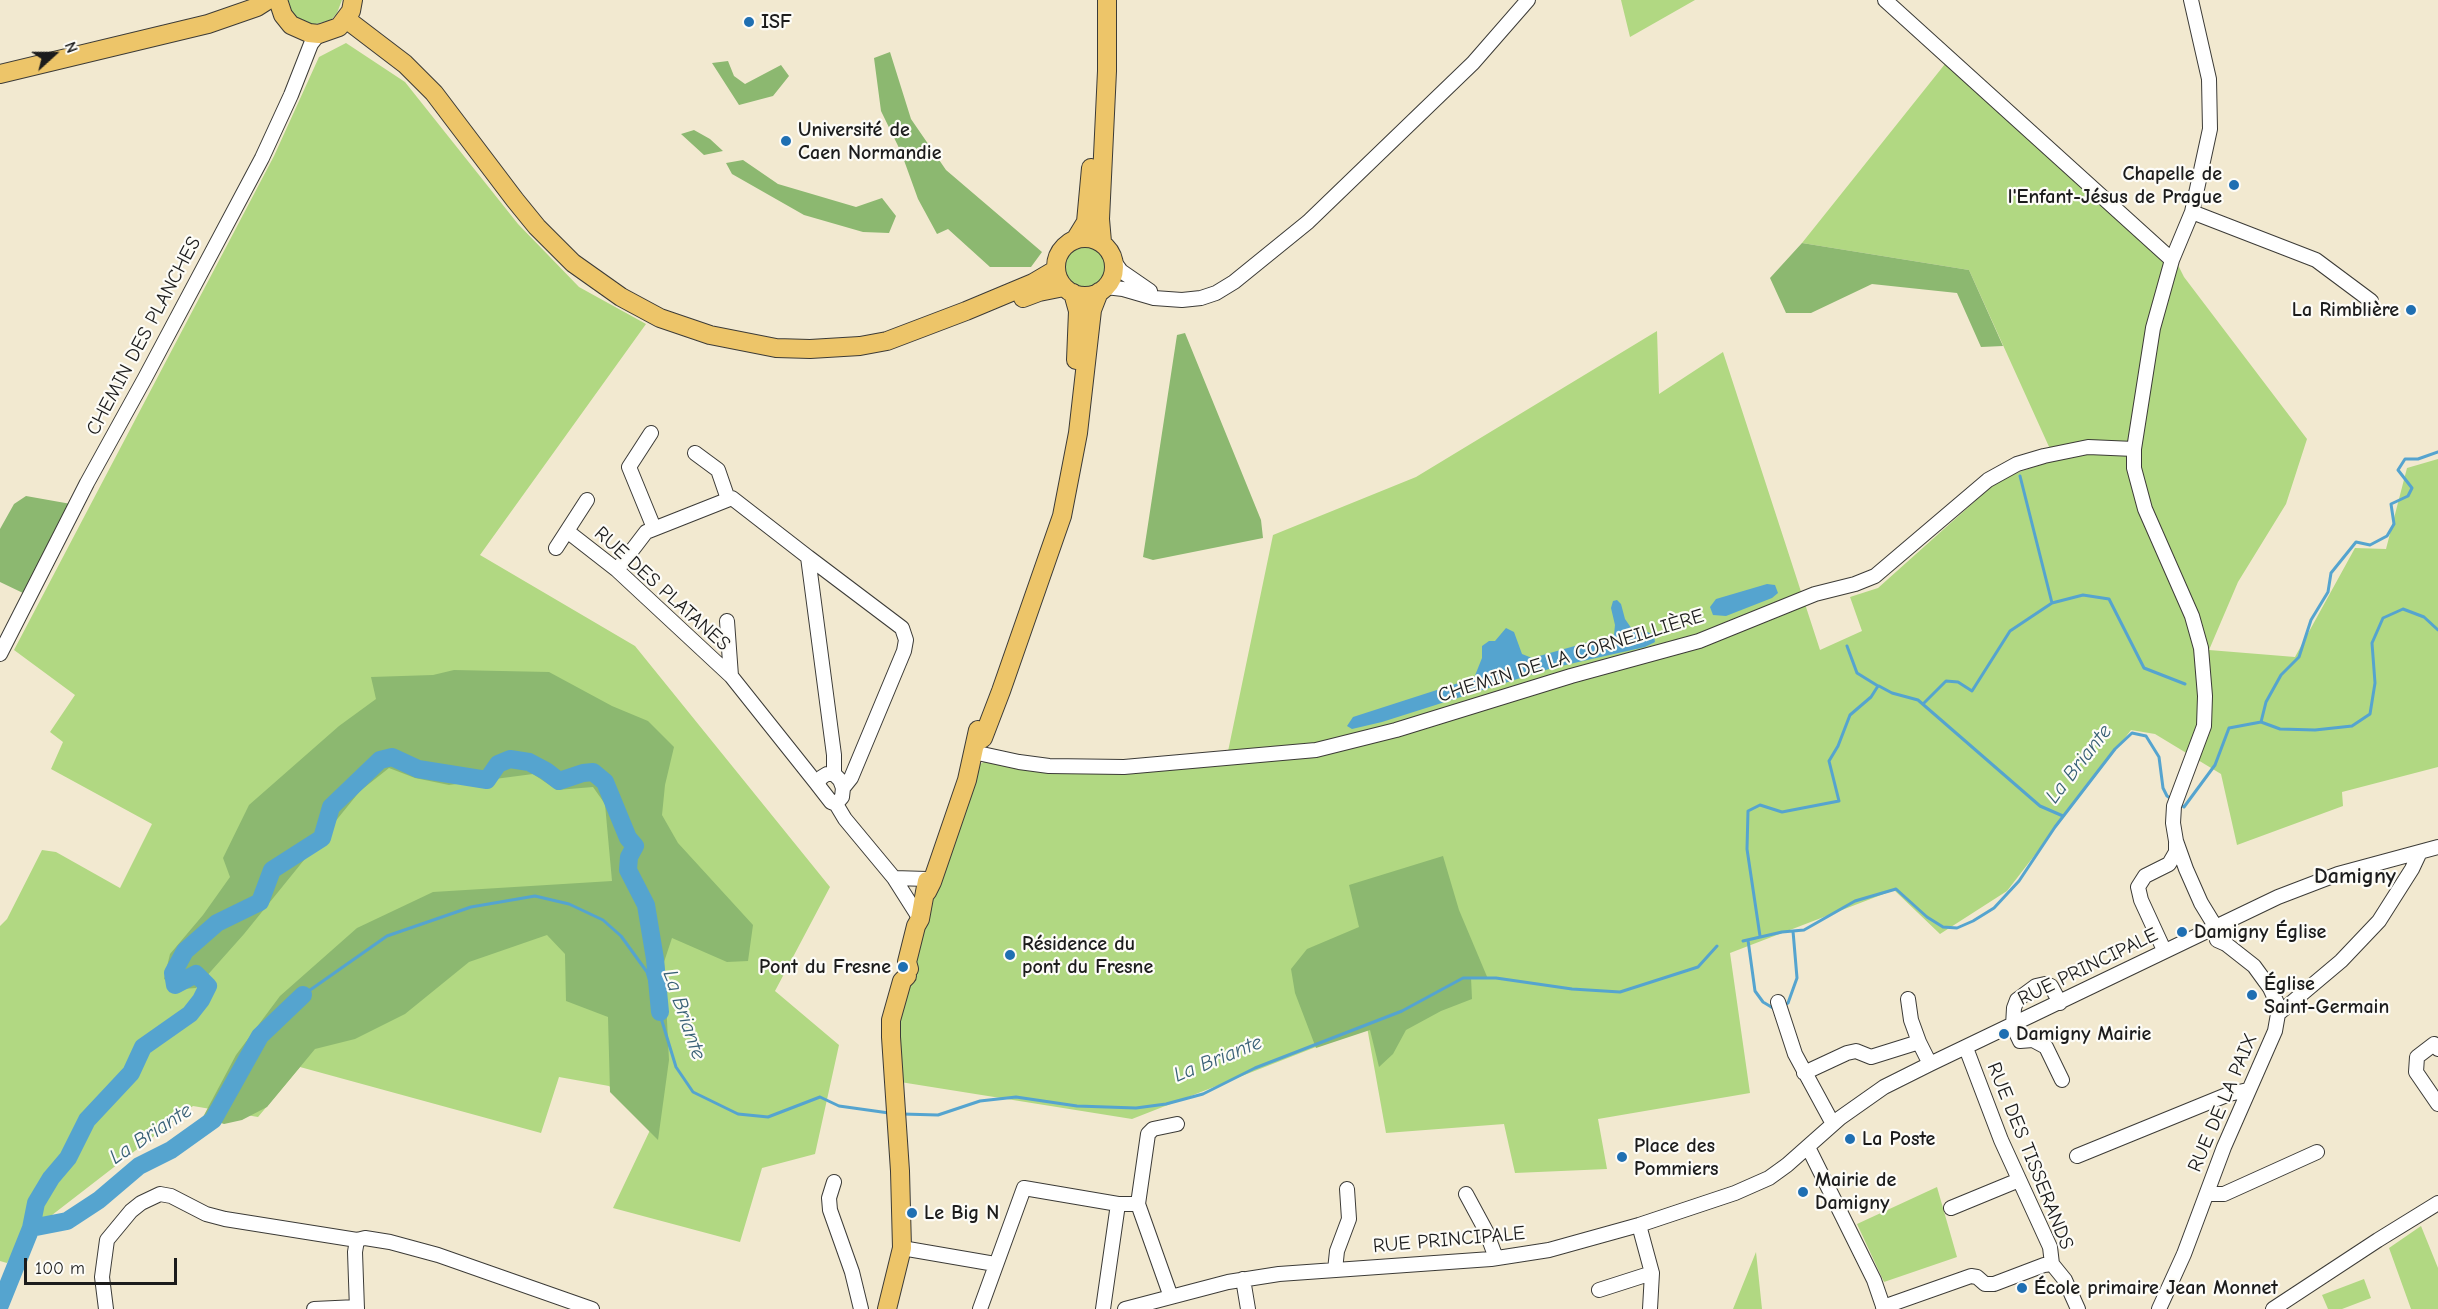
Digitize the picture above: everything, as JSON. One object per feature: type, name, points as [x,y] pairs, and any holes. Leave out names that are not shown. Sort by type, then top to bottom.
[{"type":"main road","points":[[0,74],[208,24],[257,7],[268,0]]},
{"type":"main road","points":[[278,0],[286,20]]},
{"type":"main road","points":[[208,24],[267,16],[286,20],[296,28],[319,34],[339,27],[346,19],[353,0]]},
{"type":"main road","points":[[887,1309],[902,1248],[891,1020],[902,981],[908,973],[906,962],[915,926],[920,919],[927,885],[961,775],[966,763],[983,738],[1062,516],[1078,433],[1092,310],[1114,271],[1113,260],[1102,242],[1100,219],[1107,0]]},
{"type":"main road","points":[[346,19],[405,64],[434,93],[537,227],[573,263],[621,297],[660,318],[738,342],[810,350],[860,346],[925,336],[1039,292],[1068,290],[1082,296],[1102,289]]},
{"type":"main road","points":[[1075,240],[1086,222],[1101,79],[1106,54]]},
{"type":"main road","points":[[1072,461],[1077,311],[1056,270],[1056,260],[1061,249],[1075,240],[1085,238],[1102,242]]},
{"type":"main road","points":[[887,341],[1033,283],[1056,270]]},
{"type":"street","points":[[1102,289],[1123,289],[1154,298],[1182,300],[1201,298],[1234,282],[1308,222],[1473,63],[1528,0]]},
{"type":"street","points":[[1885,0],[2172,260]]},
{"type":"street","points":[[2169,864],[2176,852],[2172,812],[2204,726],[2205,696],[2201,648],[2192,616],[2145,509],[2134,468],[2134,449],[2153,328],[2172,260],[2192,212],[2206,159],[2210,129],[2209,79],[2191,0]]},
{"type":"street","name":"CHEMIN DES PLANCHES","points":[[0,654],[87,483],[146,378],[262,158],[311,44],[319,34]]},
{"type":"street","points":[[2192,212],[2316,260],[2371,301]]},
{"type":"street","points":[[1113,260],[1121,271],[1135,282],[1165,298]]},
{"type":"street","points":[[651,433],[629,467],[654,528]]},
{"type":"street","name":"CHEMIN DE LA CORNEILLIÈRE","points":[[974,751],[1018,762],[1048,766],[1124,767],[1316,750],[1396,730],[1571,676],[1699,641],[1815,594],[1855,584],[1875,576],[1988,480],[2017,464],[2088,447],[2134,449]]},
{"type":"street","points":[[695,453],[718,470],[729,499]]},
{"type":"street","points":[[617,570],[646,532],[729,499],[735,499],[902,628],[906,640],[904,651],[851,778],[843,788]]},
{"type":"street","points":[[556,548],[587,500]]},
{"type":"street","name":"RUE DES PLATANES","points":[[567,531],[617,570],[731,676],[817,784]]},
{"type":"street","points":[[808,557],[834,755],[834,774],[840,780],[843,788],[842,797],[836,804]]},
{"type":"street","name":"RUE DES PLATANES","points":[[727,621],[731,676]]},
{"type":"street","points":[[834,774],[822,777],[817,784],[831,802],[836,804],[845,819],[894,879],[920,919]]},
{"type":"street","points":[[2176,841],[2186,869],[2214,926],[2226,944]]},
{"type":"street","name":"RUE PRINCIPALE","points":[[1125,1309],[1243,1279],[1279,1274],[1496,1258],[1549,1250],[1638,1225],[1735,1193],[1768,1178],[1833,1124],[1884,1087],[1930,1064],[2013,1026],[2214,926],[2306,885],[2337,874],[2438,847]]},
{"type":"street","points":[[2278,1014],[2342,961],[2366,936],[2384,913],[2420,852]]},
{"type":"street","points":[[2164,950],[2141,900],[2138,887],[2145,876],[2169,864],[2186,869]]},
{"type":"street","points":[[894,879],[927,885]]},
{"type":"street","points":[[2198,934],[2206,934],[2226,944],[2254,966],[2270,988],[2277,1004],[2278,1014]]},
{"type":"street","points":[[2060,1003],[2051,986],[2045,984],[2036,986],[2017,1000],[2013,1026],[2020,1041],[2033,1040],[2046,1047],[2062,1080]]},
{"type":"street","points":[[1908,999],[1911,1020],[1930,1064]]},
{"type":"street","points":[[1780,1007],[1795,1054],[1833,1124]]},
{"type":"street","name":"RUE DE LA PAIX","points":[[2159,1309],[2184,1254],[2224,1147],[2276,1031],[2278,1014]]},
{"type":"street","points":[[1804,1073],[1847,1053],[1856,1051],[1871,1058],[1919,1042]]},
{"type":"street","points":[[2438,1049],[2434,1044],[2417,1057],[2416,1072],[2433,1085],[2438,1104]]},
{"type":"street","name":"RUE DES TISSERANDS","points":[[1966,1048],[2001,1140],[2050,1247],[2052,1264],[2065,1280],[2078,1309]]},
{"type":"street","points":[[2077,1156],[2229,1094],[2248,1090]]},
{"type":"street","points":[[1171,1297],[1138,1204],[1148,1134],[1153,1129],[1178,1124]]},
{"type":"street","points":[[1808,1147],[1874,1280],[1883,1308],[1971,1276],[1977,1277],[1985,1284],[1994,1284],[2052,1264]]},
{"type":"street","points":[[2207,1194],[2224,1194],[2317,1152]]},
{"type":"street","points":[[1951,1208],[2019,1179]]},
{"type":"street","points":[[834,1182],[830,1210],[852,1272],[861,1309]]},
{"type":"street","points":[[980,1309],[1024,1188],[1118,1204],[1138,1204]]},
{"type":"street","points":[[1335,1270],[1337,1251],[1348,1219],[1347,1189]]},
{"type":"street","points":[[106,1309],[102,1276],[107,1240],[131,1211],[152,1196],[160,1194],[171,1196],[206,1214],[225,1219],[357,1240],[361,1238],[383,1241],[438,1256],[592,1309]]},
{"type":"street","points":[[1466,1194],[1486,1231],[1496,1258]]},
{"type":"street","points":[[2273,1309],[2438,1203]]},
{"type":"street","points":[[1102,1309],[1118,1204]]},
{"type":"street","points":[[1638,1225],[1652,1273],[1650,1309]]},
{"type":"street","points":[[314,1309],[357,1308],[355,1252],[357,1240]]},
{"type":"street","points":[[902,1248],[995,1264]]},
{"type":"street","points":[[1599,1290],[1652,1273]]},
{"type":"street","points":[[1243,1279],[1248,1309]]},
{"type":"green space","points":[[286,0],[342,0],[337,13],[331,20],[312,25],[295,18]]},
{"type":"green space","points":[[1621,0],[1695,0],[1630,37]]},
{"type":"green space","points":[[346,43],[405,82],[518,224],[579,287],[646,324],[480,555],[635,646],[830,887],[775,991],[839,1045],[815,1154],[762,1168],[740,1242],[613,1208],[652,1126],[609,1086],[559,1077],[541,1133],[300,1067],[258,1117],[193,1106],[21,1239],[7,1263],[0,1261],[0,926],[7,919],[42,850],[56,852],[120,888],[152,824],[51,769],[63,742],[50,732],[75,695],[14,650],[274,156],[319,57]]},
{"type":"green space","points":[[890,52],[911,119],[946,170],[1042,252],[1031,267],[990,267],[948,229],[937,234],[918,199],[901,152],[881,111],[874,58]]},
{"type":"green space","points":[[728,61],[734,76],[745,84],[781,65],[789,76],[773,96],[739,105],[712,63]]},
{"type":"green space","points":[[1945,64],[2169,247],[2184,277],[2307,439],[2286,504],[2238,582],[2209,650],[2295,657],[2355,548],[2386,549],[2407,468],[2438,459],[2438,767],[2342,792],[2343,806],[2237,845],[2221,774],[2155,734],[2131,730],[2007,891],[1940,934],[1894,890],[1730,953],[1750,1093],[1598,1119],[1607,1169],[1515,1173],[1504,1124],[1386,1133],[1367,1027],[1132,1119],[894,1081],[898,1015],[944,857],[974,767],[984,762],[997,762],[1088,774],[1120,774],[1226,761],[1273,535],[1416,477],[1657,331],[1659,394],[1723,352],[1820,650],[1862,631],[1850,597],[1878,588],[2001,478],[2055,460],[1969,270],[1802,243]]},
{"type":"green space","points":[[694,130],[710,139],[723,151],[704,155],[681,134]]},
{"type":"green space","points":[[743,160],[778,184],[856,207],[882,198],[896,216],[889,233],[863,232],[804,215],[732,174],[726,163]]},
{"type":"green space","points":[[1802,243],[1969,270],[2003,346],[1981,347],[1957,293],[1872,284],[1811,313],[1786,313],[1770,278]]},
{"type":"green space","points":[[1086,245],[1095,246],[1102,251],[1107,258],[1107,276],[1102,283],[1095,288],[1086,289],[1077,288],[1070,283],[1065,276],[1064,267],[1065,258],[1070,251],[1077,246]]},
{"type":"green space","points":[[1185,333],[1261,520],[1263,538],[1153,560],[1143,557],[1177,335]]},
{"type":"green space","points":[[26,496],[71,504],[23,593],[0,582],[0,529],[14,504]]},
{"type":"green space","points":[[454,670],[549,672],[612,706],[648,721],[674,747],[665,785],[662,815],[678,843],[753,925],[748,961],[727,962],[672,938],[664,962],[669,1060],[658,1140],[610,1092],[608,1017],[566,1001],[565,954],[547,935],[469,962],[405,1014],[355,1039],[315,1049],[267,1107],[242,1120],[224,1124],[203,1117],[236,1055],[280,996],[357,928],[433,892],[612,881],[605,804],[593,787],[557,790],[533,774],[449,785],[415,778],[389,768],[360,791],[244,934],[196,988],[182,989],[164,979],[170,954],[203,915],[230,877],[223,858],[249,805],[339,726],[376,699],[371,677],[433,675]]},
{"type":"green space","points":[[1443,856],[1459,910],[1488,979],[1471,977],[1472,999],[1441,1011],[1406,1030],[1393,1054],[1379,1067],[1370,1030],[1316,1048],[1295,993],[1291,969],[1307,949],[1359,927],[1349,885]]},
{"type":"green space","points":[[1937,1187],[1957,1257],[1884,1282],[1857,1224]]},
{"type":"green space","points":[[2421,1226],[2438,1268],[2438,1309],[2411,1309],[2389,1248]]},
{"type":"green space","points":[[1756,1252],[1762,1309],[1733,1309]]},
{"type":"green space","points":[[2364,1279],[2371,1298],[2342,1309],[2328,1309],[2322,1295]]},
{"type":"water","points":[[1767,584],[1775,585],[1778,593],[1772,598],[1726,616],[1713,615],[1710,607],[1716,599]]},
{"type":"water","points":[[1617,600],[1621,604],[1625,619],[1634,632],[1648,632],[1654,636],[1655,642],[1645,647],[1552,668],[1382,722],[1352,729],[1347,726],[1353,717],[1474,678],[1482,658],[1482,646],[1489,641],[1495,641],[1506,628],[1514,632],[1522,654],[1532,658],[1614,635],[1615,625],[1611,608],[1613,601]]},
{"type":"waterway","points":[[2261,722],[2266,702],[2281,675],[2299,657],[2311,620],[2328,592],[2331,573],[2356,542],[2370,545],[2387,536],[2394,524],[2391,504],[2408,496],[2412,488],[2398,470],[2405,459],[2418,459],[2438,452]]},
{"type":"waterway","points":[[2020,476],[2052,603]]},
{"type":"waterway","points":[[1923,704],[1946,681],[1958,682],[1972,691],[2010,631],[2052,603],[2083,595],[2109,599],[2144,668],[2185,684]]},
{"type":"waterway","name":"La Briante","points":[[2178,803],[2184,807],[2215,765],[2229,728],[2261,722],[2280,729],[2315,730],[2352,726],[2370,714],[2375,683],[2372,643],[2383,618],[2403,609],[2424,617],[2438,630]]},
{"type":"waterway","points":[[1760,936],[1747,849],[1748,811],[1760,805],[1782,812],[1839,801],[1829,761],[1838,746],[1850,715],[1871,697],[1878,686],[1857,673],[1847,646]]},
{"type":"waterway","points":[[1879,686],[1892,693],[1918,700],[2040,806],[2063,816]]},
{"type":"waterway","name":"La Briante","points":[[1743,941],[1782,932],[1804,930],[1855,901],[1896,889],[1927,917],[1943,927],[1957,928],[1973,921],[1994,908],[2019,881],[2055,827],[2115,749],[2132,733],[2146,736],[2159,757],[2163,788],[2167,796],[2173,800]]},
{"type":"waterway","points":[[31,1228],[36,1203],[51,1178],[68,1158],[87,1120],[131,1073],[143,1047],[190,1014],[201,1000],[208,986],[196,974],[175,985],[173,973],[185,951],[217,923],[260,902],[272,870],[322,838],[331,807],[380,760],[392,757],[418,769],[487,780],[498,764],[510,759],[529,762],[559,781],[593,772],[605,782],[628,838],[635,846],[629,857],[628,870],[646,905],[655,959],[660,1012]]},
{"type":"waterway","name":"La Briante","points":[[303,995],[387,936],[471,907],[535,896],[569,904],[603,920],[621,936],[647,972],[676,1067],[693,1092],[738,1114],[768,1117],[820,1097],[839,1106],[889,1113]]},
{"type":"waterway","points":[[1783,1006],[1788,1003],[1797,978],[1793,931]]},
{"type":"waterway","points":[[1748,940],[1755,991],[1763,1002],[1773,1008],[1777,1007]]},
{"type":"waterway","name":"La Briante","points":[[902,1114],[938,1115],[980,1101],[1016,1097],[1077,1106],[1136,1108],[1166,1104],[1203,1094],[1255,1068],[1402,1011],[1463,978],[1496,978],[1572,989],[1620,992],[1698,967],[1717,946]]},
{"type":"waterway","name":"La Briante","points":[[0,1305],[31,1228],[67,1221],[99,1200],[139,1166],[171,1150],[213,1120],[260,1036],[303,995]]},
{"type":"place","name":"ISF","points":[[749,22]]},
{"type":"place","name":"Université de Caen Normandie","points":[[786,141]]},
{"type":"place","name":"Chapelle de l'Enfant-Jésus de Prague","points":[[2234,185]]},
{"type":"place","name":"La Rimblière","points":[[2411,310]]},
{"type":"place","name":"Damigny Église","points":[[2182,932]]},
{"type":"place","name":"Résidence du pont du Fresne","points":[[1010,955]]},
{"type":"place","name":"Pont du Fresne","points":[[903,967]]},
{"type":"place","name":"Église Saint-Germain","points":[[2252,995]]},
{"type":"place","name":"Damigny Mairie","points":[[2004,1034]]},
{"type":"place","name":"La Poste","points":[[1850,1139]]},
{"type":"place","name":"Place des Pommiers","points":[[1622,1157]]},
{"type":"place","name":"Mairie de Damigny","points":[[1803,1192]]},
{"type":"place","name":"Le Big N","points":[[912,1213]]},
{"type":"place","name":"École primaire Jean Monnet","points":[[2022,1288]]},
{"type":"district","name":"Damigny","points":[[2355,877]]}]
